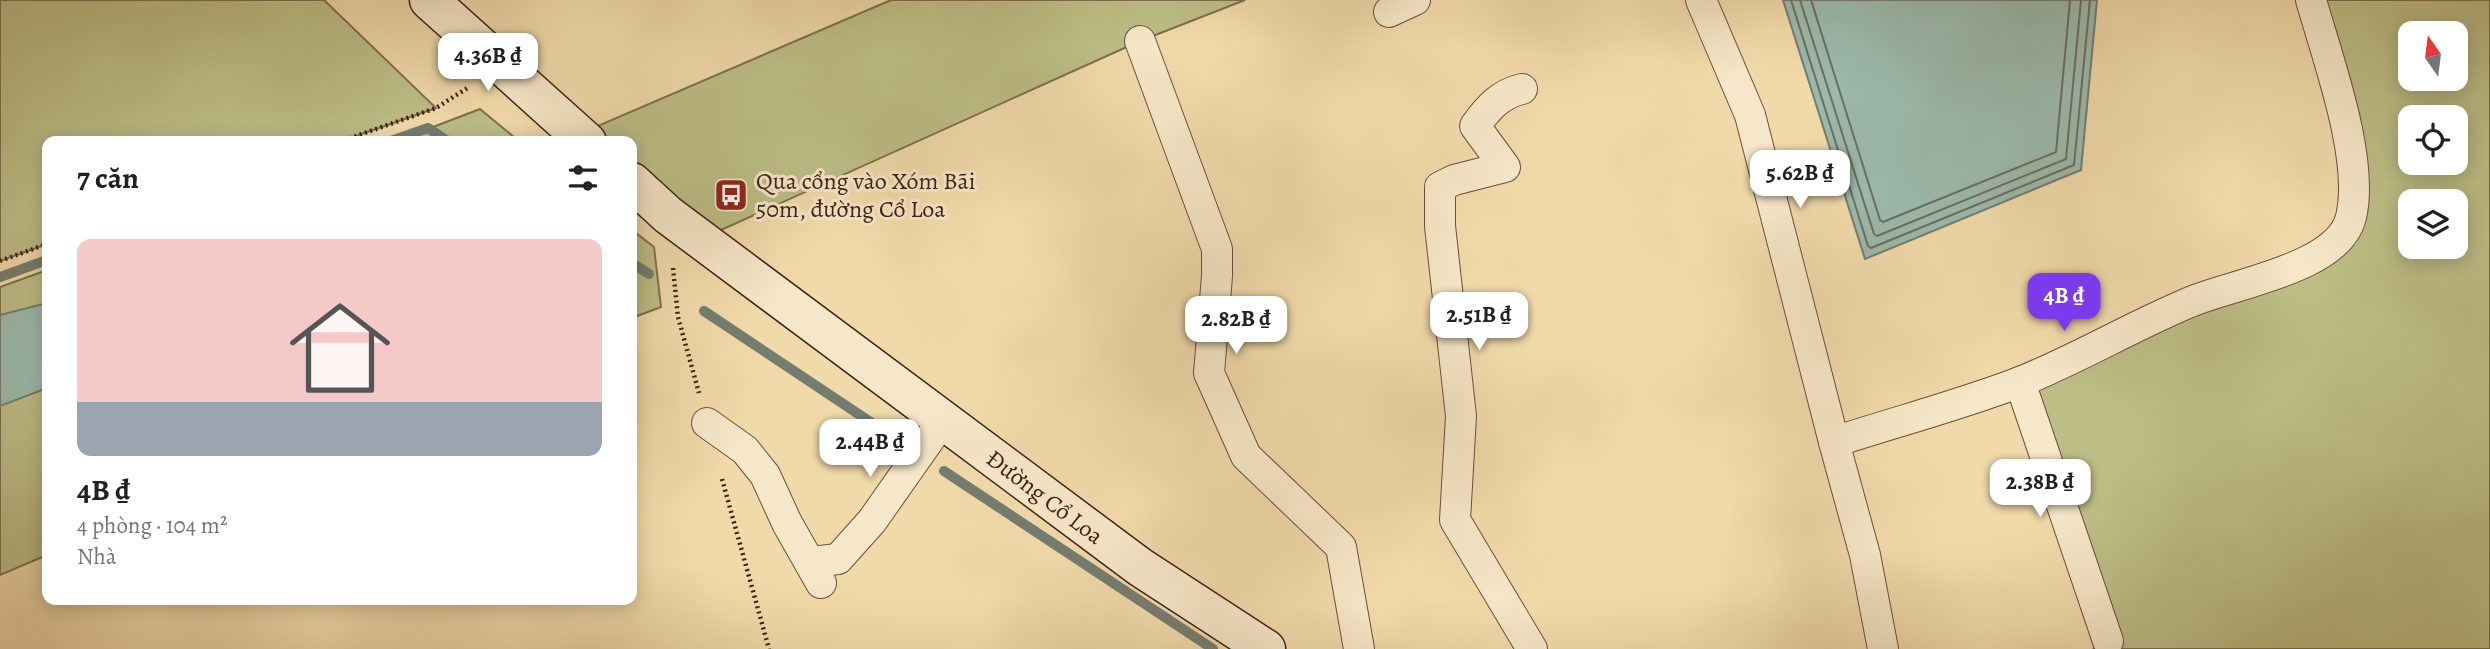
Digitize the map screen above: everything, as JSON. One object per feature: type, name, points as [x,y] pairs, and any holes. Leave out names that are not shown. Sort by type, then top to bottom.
[{"type":"street","points":[[429,0],[580,136]]},
{"type":"street","points":[[1701,0],[1750,115],[1833,442],[1865,555],[1883,649]]},
{"type":"street","points":[[1833,442],[2020,382],[2190,301],[2295,268],[2320,254],[2340,237],[2351,218],[2353,186],[2349,135],[2311,0]]},
{"type":"street","points":[[1140,41],[1217,249],[1209,373],[1246,456],[1341,547],[1359,649]]},
{"type":"street","points":[[1522,89],[1512,91],[1490,105],[1475,126],[1505,167],[1454,180],[1440,187],[1440,226],[1461,416],[1455,520],[1532,649]]},
{"type":"street","name":"Đường Cổ Loa","points":[[637,187],[668,215],[1140,567],[1266,649]]},
{"type":"street","points":[[2020,382],[2108,641]]},
{"type":"street","points":[[707,423],[746,450],[765,475],[787,523],[816,572],[838,559],[872,521],[943,420]]},
{"type":"path","points":[[356,136],[436,108],[502,66]]},
{"type":"path","points":[[0,261],[42,246]]},
{"type":"green space","points":[[0,0],[324,0],[436,108],[356,136],[42,136],[42,246],[0,261]]},
{"type":"green space","points":[[891,0],[1245,0],[1140,41],[701,239],[637,186],[637,136],[579,134]]},
{"type":"green space","points":[[2308,0],[2490,0],[2490,649],[2093,649],[2108,641],[2020,382],[2320,254],[2351,218]]},
{"type":"green space","points":[[480,109],[513,136],[410,136]]},
{"type":"green space","points":[[637,234],[654,247],[661,307],[637,316]]},
{"type":"green space","points":[[42,272],[42,557],[0,575],[0,287]]},
{"type":"water","points":[[1783,0],[2097,0],[2081,170],[1865,259]]},
{"type":"water","points":[[42,304],[42,390],[0,406],[0,315]]},
{"type":"waterway","points":[[405,136],[428,128],[440,136]]},
{"type":"waterway","points":[[0,277],[42,262]]},
{"type":"waterway","points":[[637,266],[649,274]]},
{"type":"waterway","points":[[704,311],[893,437]]},
{"type":"waterway","points":[[944,471],[1213,649]]},
{"type":"place","name":"Qua cổng vào Xóm Bãi 50m, đường Cổ Loa","points":[[731,195]]}]
